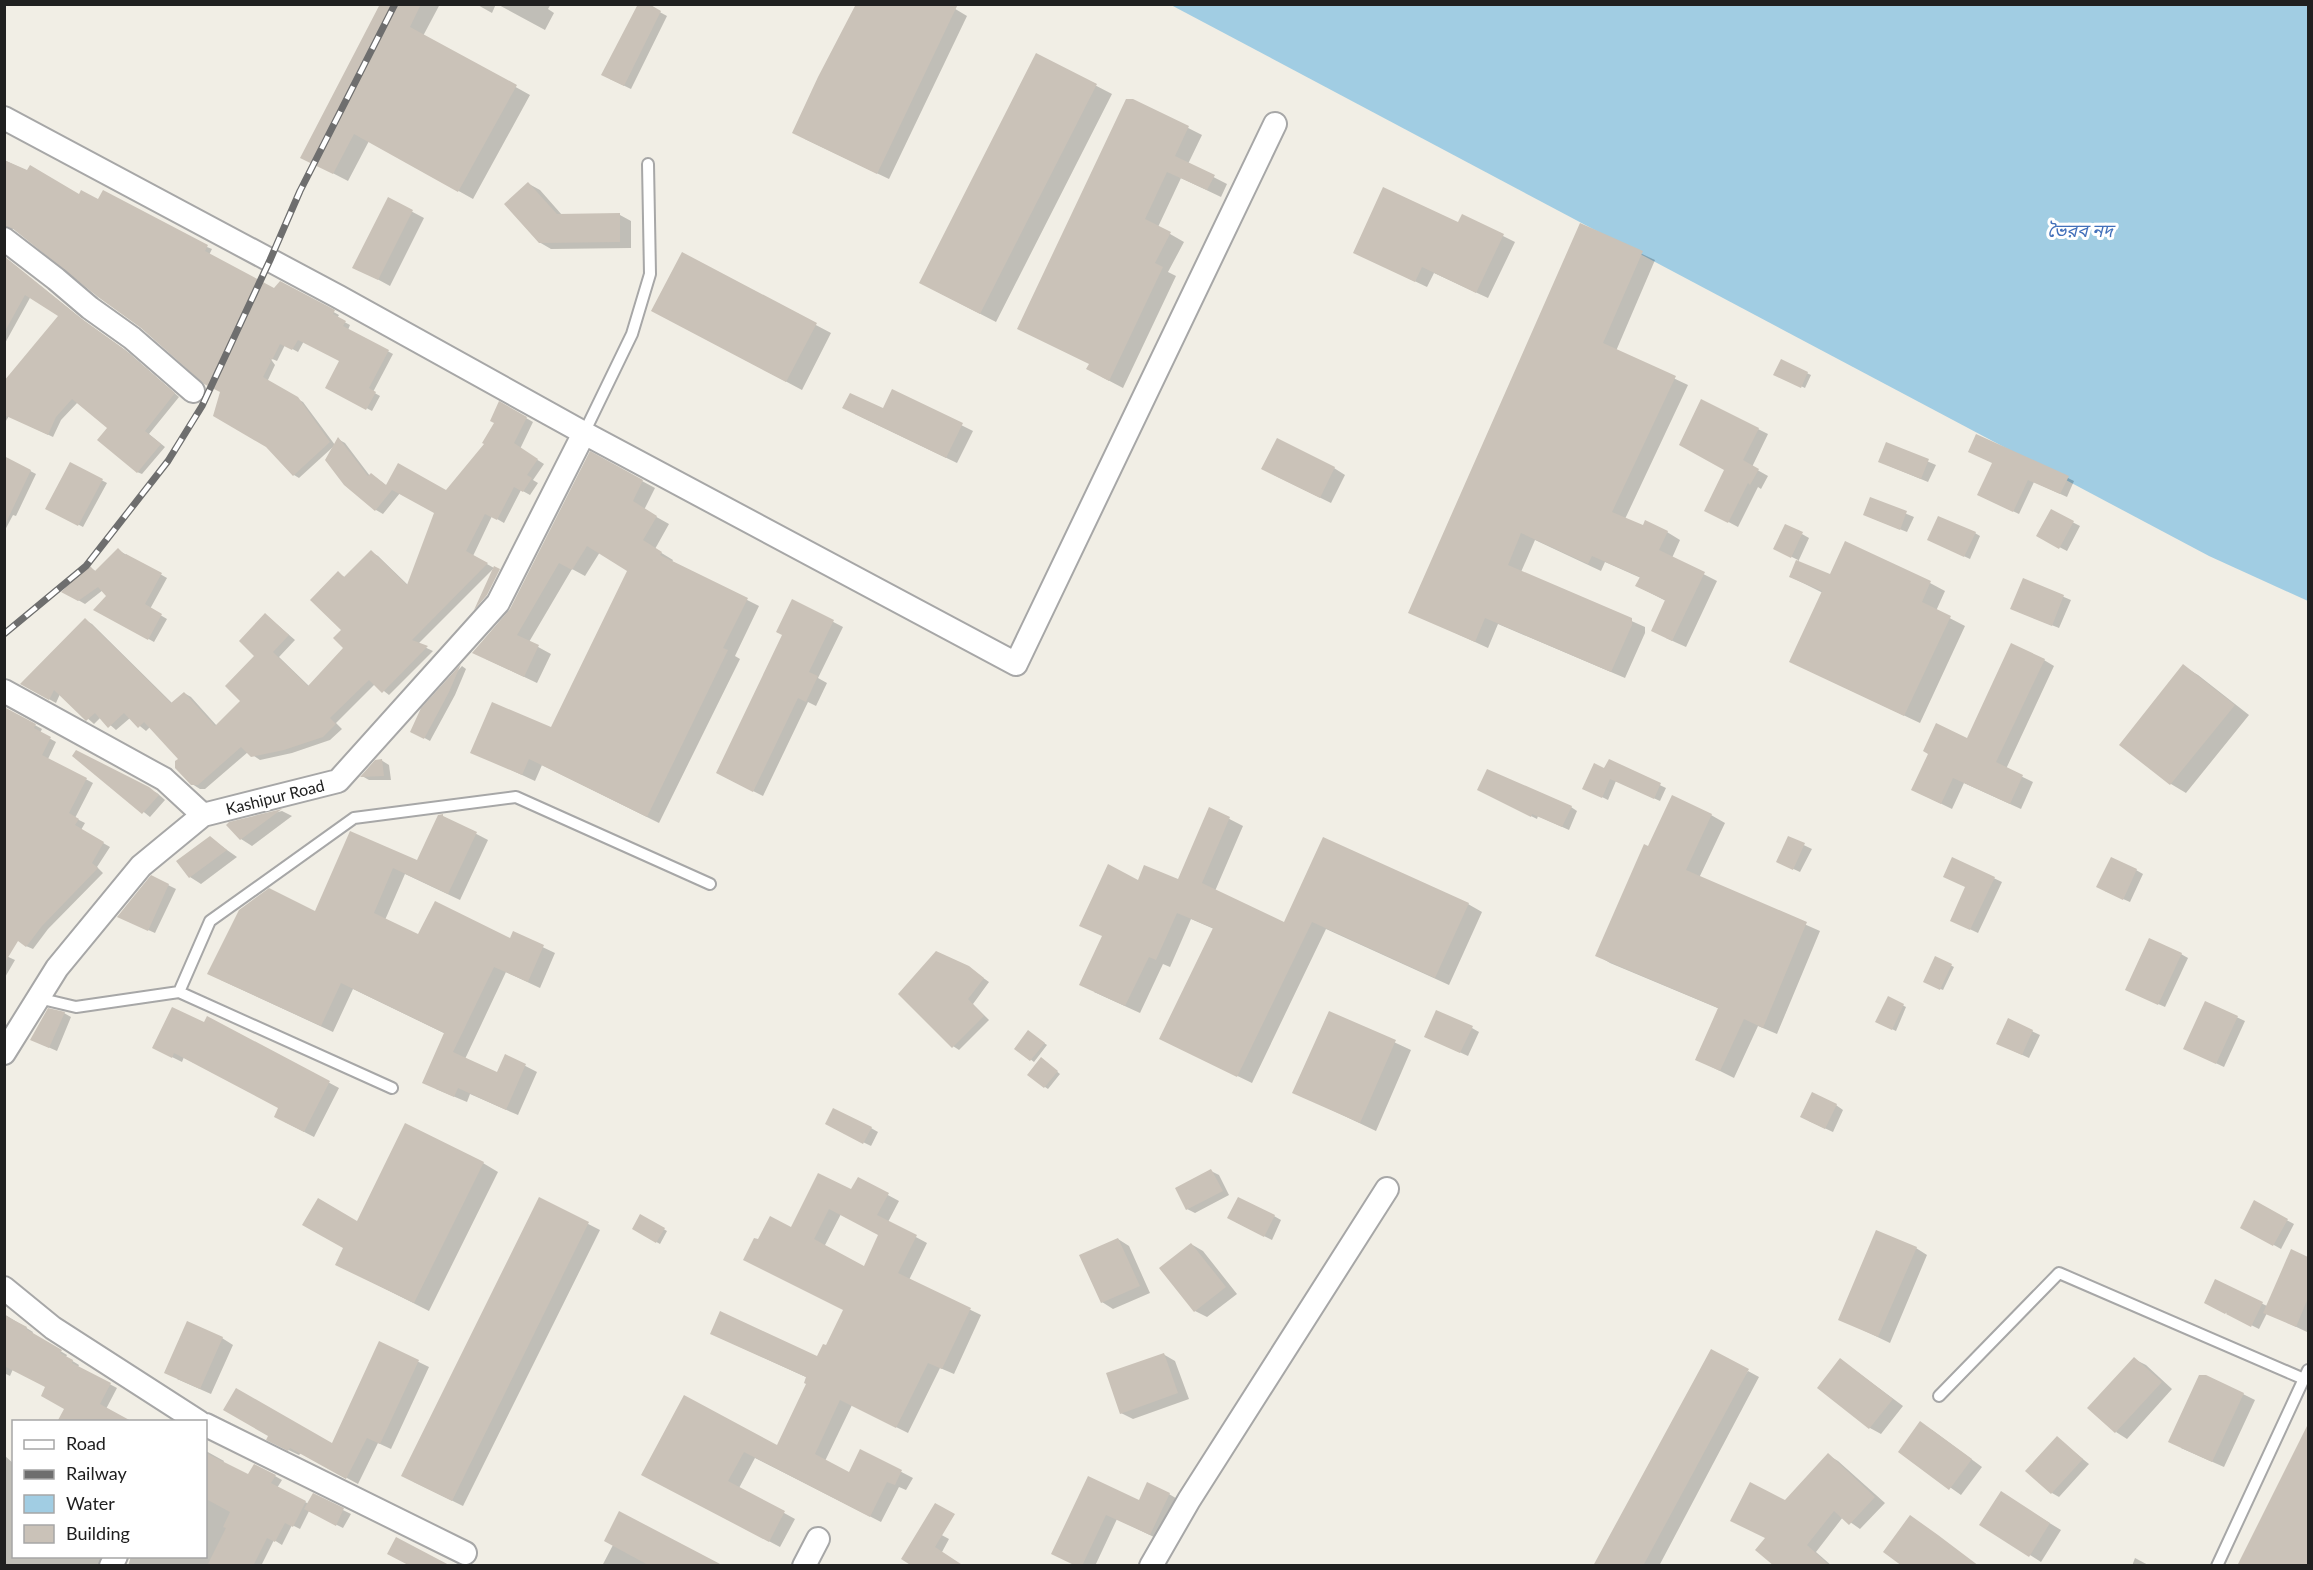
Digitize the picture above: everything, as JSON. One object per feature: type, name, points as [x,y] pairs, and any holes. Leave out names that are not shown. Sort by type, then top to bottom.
[{"type":"street","points":[[4,118],[339,297],[584,433],[1016,663],[1275,124]]},
{"type":"street","points":[[4,239],[90,308],[132,338],[193,391]]},
{"type":"street","name":"Kashipur Road","points":[[4,1053],[57,968],[141,866],[203,815],[338,781],[498,603],[584,433]]},
{"type":"street","points":[[4,691],[165,779],[203,815]]},
{"type":"street","points":[[1151,1566],[1188,1500],[1388,1189]]},
{"type":"street","points":[[4,1288],[53,1328],[195,1420]]},
{"type":"street","points":[[207,1426],[465,1553]]},
{"type":"street","points":[[804,1566],[818,1539]]},
{"type":"lane","points":[[584,433],[632,334],[650,273],[648,164]]},
{"type":"lane","points":[[179,992],[210,921],[354,818],[516,797],[710,884]]},
{"type":"lane","points":[[39,998],[76,1006],[179,992],[392,1088]]},
{"type":"lane","points":[[1939,1396],[2060,1273],[2306,1375],[2217,1566]]},
{"type":"water","name":"ভৈরব নদ","points":[[1171,5],[2308,5],[2308,601],[2209,556]]},
{"type":"building","points":[[380,4],[421,4],[410,27],[517,85],[458,192],[354,134],[333,174],[300,158]]},
{"type":"building","points":[[638,4],[649,4],[661,11],[624,86],[601,75]]},
{"type":"building","points":[[856,4],[958,4],[877,174],[792,133]]},
{"type":"building","points":[[1036,53],[1097,84],[980,314],[919,283]]},
{"type":"building","points":[[1126,99],[1133,99],[1189,126],[1175,156],[1215,175],[1207,190],[1167,172],[1145,219],[1171,232],[1155,263],[1163,267],[1109,381],[1086,369],[1089,364],[1017,329]]},
{"type":"building","points":[[4,160],[27,170],[30,165],[79,194],[81,190],[98,199],[103,190],[208,245],[205,251],[274,288],[280,281],[335,310],[333,314],[346,321],[343,326],[389,350],[369,388],[376,392],[366,410],[325,388],[339,361],[298,340],[292,350],[280,344],[272,360],[269,358],[271,361],[263,377],[298,397],[330,442],[293,476],[266,447],[213,416],[220,392],[204,384],[141,328],[98,297],[12,228],[4,226]]},
{"type":"building","points":[[528,182],[557,214],[620,213],[620,242],[539,243],[504,204]]},
{"type":"building","points":[[1383,187],[1458,222],[1462,214],[1504,234],[1476,293],[1422,267],[1415,282],[1353,253]]},
{"type":"building","points":[[388,197],[413,210],[378,280],[352,268]]},
{"type":"building","points":[[1580,223],[1643,251],[1603,343],[1676,376],[1612,512],[1643,525],[1645,520],[1668,531],[1659,550],[1705,572],[1672,641],[1651,631],[1665,600],[1635,586],[1640,577],[1592,556],[1588,564],[1521,533],[1508,565],[1632,618],[1632,625],[1611,672],[1485,618],[1475,642],[1408,613]]},
{"type":"building","points":[[682,252],[817,323],[786,382],[651,311]]},
{"type":"building","points":[[4,256],[82,319],[124,349],[175,393],[145,431],[161,444],[137,473],[97,440],[107,428],[72,399],[56,417],[48,435],[4,415],[4,381],[58,316],[25,295],[4,333]]},
{"type":"building","points":[[1781,359],[1808,372],[1801,388],[1773,375]]},
{"type":"building","points":[[892,389],[963,423],[946,458],[842,408],[850,393],[883,408]]},
{"type":"building","points":[[1701,399],[1759,428],[1743,460],[1759,469],[1750,485],[1748,483],[1728,523],[1704,511],[1724,470],[1679,445]]},
{"type":"building","points":[[499,401],[527,417],[514,443],[538,459],[527,475],[532,478],[523,492],[514,487],[497,520],[485,514],[466,551],[488,563],[412,640],[428,646],[382,693],[369,680],[330,718],[336,724],[323,737],[284,750],[251,757],[241,747],[198,785],[191,785],[175,768],[175,761],[178,759],[144,722],[138,728],[124,713],[108,728],[95,713],[86,721],[54,690],[49,700],[20,684],[85,618],[171,703],[184,692],[215,726],[240,701],[225,686],[254,656],[239,641],[265,613],[289,635],[273,652],[308,686],[343,648],[333,638],[341,630],[310,600],[338,571],[344,577],[371,550],[407,585],[434,513],[392,490],[375,511],[344,485],[325,460],[338,437],[368,476],[371,473],[386,485],[398,463],[446,490],[484,444],[482,443],[494,423],[490,421]]},
{"type":"building","points":[[1976,434],[2069,476],[2060,494],[2028,480],[2013,512],[1977,495],[1992,463],[1968,452]]},
{"type":"building","points":[[1277,438],[1335,467],[1320,498],[1261,469]]},
{"type":"building","points":[[1886,442],[1929,459],[1921,479],[1878,462]]},
{"type":"building","points":[[590,451],[643,480],[633,501],[657,516],[643,540],[662,552],[660,555],[748,598],[723,648],[728,650],[647,817],[529,759],[522,775],[470,753],[492,702],[551,727],[627,571],[587,546],[572,570],[559,563],[517,635],[539,645],[524,677],[472,653],[510,609]]},
{"type":"building","points":[[4,456],[31,470],[4,527]]},
{"type":"building","points":[[70,462],[103,479],[78,526],[45,509]]},
{"type":"building","points":[[1870,497],[1907,511],[1900,530],[1863,515]]},
{"type":"building","points":[[2051,509],[2074,521],[2059,549],[2036,536]]},
{"type":"building","points":[[1938,516],[1976,532],[1964,557],[1927,540]]},
{"type":"building","points":[[1785,524],[1803,532],[1791,558],[1773,549]]},
{"type":"building","points":[[1845,541],[1931,581],[1922,602],[1951,616],[1904,716],[1789,662],[1822,591],[1789,577],[1796,560],[1830,574]]},
{"type":"building","points":[[118,548],[125,555],[162,573],[145,604],[162,614],[148,640],[93,610],[106,596],[98,587],[78,601],[61,592],[89,565],[95,571]]},
{"type":"building","points":[[494,566],[500,569],[487,595],[474,610]]},
{"type":"building","points":[[2023,578],[2064,595],[2052,626],[2010,609]]},
{"type":"building","points":[[792,599],[834,620],[809,672],[818,676],[806,702],[798,698],[753,792],[716,773],[782,635],[776,632]]},
{"type":"building","points":[[2011,643],[2045,659],[1996,762],[2023,775],[2010,804],[1953,778],[1941,804],[1911,790],[1928,754],[1923,751],[1936,723],[1967,738]]},
{"type":"building","points":[[461,664],[424,739],[410,732],[421,708]]},
{"type":"building","points":[[2183,664],[2235,705],[2170,785],[2119,745]]},
{"type":"building","points":[[4,707],[36,724],[34,728],[51,737],[42,755],[87,778],[69,813],[79,819],[75,825],[104,842],[92,863],[98,868],[42,926],[26,947],[18,941],[4,964]]},
{"type":"building","points":[[76,750],[149,787],[159,795],[142,814],[72,756]]},
{"type":"building","points":[[382,759],[384,776],[360,777],[375,760]]},
{"type":"building","points":[[1609,759],[1661,783],[1654,799],[1610,779],[1602,798],[1582,789],[1594,763],[1604,768]]},
{"type":"building","points":[[1487,769],[1572,806],[1562,827],[1532,814],[1531,817],[1477,790]]},
{"type":"building","points":[[1672,795],[1712,814],[1686,870],[1807,922],[1763,1028],[1744,1019],[1720,1071],[1695,1060],[1718,1008],[1595,956],[1644,844],[1648,846]]},
{"type":"building","points":[[1209,807],[1230,817],[1202,883],[1284,922],[1323,837],[1469,903],[1435,978],[1312,922],[1237,1077],[1159,1039],[1213,928],[1177,913],[1156,960],[1149,957],[1125,1006],[1079,985],[1102,936],[1079,926],[1108,864],[1138,880],[1144,865],[1178,879]]},
{"type":"building","points":[[282,809],[240,840],[226,825],[229,822]]},
{"type":"building","points":[[443,814],[477,832],[448,894],[393,868],[374,913],[418,934],[435,901],[510,938],[513,931],[544,945],[528,982],[494,967],[453,1052],[497,1072],[505,1054],[526,1064],[506,1110],[458,1088],[454,1097],[422,1083],[444,1033],[341,983],[321,1026],[207,974],[239,910],[269,888],[315,911],[350,831],[417,860],[438,815]]},
{"type":"building","points":[[210,836],[227,850],[189,878],[176,861]]},
{"type":"building","points":[[1788,836],[1805,843],[1793,870],[1776,862]]},
{"type":"building","points":[[1952,857],[1995,877],[1970,930],[1950,921],[1965,887],[1943,877]]},
{"type":"building","points":[[2111,857],[2137,869],[2123,900],[2096,887]]},
{"type":"building","points":[[151,875],[169,884],[148,931],[117,917]]},
{"type":"building","points":[[2149,938],[2182,953],[2158,1005],[2125,990]]},
{"type":"building","points":[[936,951],[969,966],[984,978],[968,999],[984,1016],[952,1048],[898,994]]},
{"type":"building","points":[[1935,956],[1952,964],[1940,990],[1923,982]]},
{"type":"building","points":[[1888,996],[1904,1004],[1892,1030],[1875,1022]]},
{"type":"building","points":[[2205,1001],[2238,1016],[2216,1064],[2183,1049]]},
{"type":"building","points":[[172,1007],[204,1022],[207,1016],[330,1081],[304,1132],[274,1117],[278,1108],[174,1053],[172,1058],[152,1048]]},
{"type":"building","points":[[48,1008],[65,1012],[49,1048],[30,1040]]},
{"type":"building","points":[[1436,1010],[1473,1026],[1460,1053],[1424,1037]]},
{"type":"building","points":[[1329,1011],[1396,1040],[1360,1123],[1292,1093]]},
{"type":"building","points":[[2008,1018],[2033,1030],[2022,1055],[1996,1044]]},
{"type":"building","points":[[1028,1030],[1045,1043],[1030,1061],[1014,1049]]},
{"type":"building","points":[[1041,1057],[1058,1071],[1044,1088],[1027,1075]]},
{"type":"building","points":[[1812,1092],[1837,1104],[1825,1129],[1800,1117]]},
{"type":"building","points":[[833,1108],[872,1127],[863,1144],[825,1124]]},
{"type":"building","points":[[405,1123],[484,1162],[414,1303],[335,1265],[343,1248],[302,1225],[318,1198],[357,1221]]},
{"type":"building","points":[[1211,1169],[1223,1191],[1186,1210],[1175,1188]]},
{"type":"building","points":[[818,1173],[851,1189],[858,1177],[889,1193],[877,1215],[917,1235],[898,1273],[971,1308],[942,1369],[928,1363],[896,1428],[840,1400],[815,1454],[849,1472],[860,1449],[902,1470],[895,1485],[887,1482],[870,1517],[744,1452],[728,1481],[785,1511],[769,1542],[641,1475],[684,1395],[777,1445],[806,1384],[804,1383],[806,1377],[710,1334],[720,1311],[817,1356],[823,1344],[826,1345],[843,1310],[743,1260],[754,1238],[758,1239],[770,1216],[791,1227]],"holes":[[[829,1209],[878,1235],[864,1266],[814,1239]]]},
{"type":"building","points":[[539,1197],[589,1222],[452,1501],[401,1476]]},
{"type":"building","points":[[1238,1197],[1275,1215],[1264,1237],[1227,1218]]},
{"type":"building","points":[[2254,1200],[2288,1219],[2273,1246],[2240,1228]]},
{"type":"building","points":[[640,1214],[665,1228],[656,1243],[632,1229]]},
{"type":"building","points":[[1876,1230],[1917,1247],[1878,1337],[1838,1320]]},
{"type":"building","points":[[1118,1238],[1140,1286],[1101,1303],[1079,1255]]},
{"type":"building","points":[[1191,1243],[1226,1287],[1194,1312],[1159,1268]]},
{"type":"building","points":[[2291,1249],[2308,1257],[2308,1298],[2296,1327],[2263,1313]]},
{"type":"building","points":[[2215,1279],[2263,1302],[2251,1327],[2226,1314],[2229,1310],[2225,1314],[2204,1303]]},
{"type":"building","points":[[4,1315],[62,1350],[60,1353],[73,1360],[72,1363],[111,1383],[100,1404],[129,1420],[58,1420],[64,1409],[41,1396],[45,1387],[4,1366]]},
{"type":"building","points":[[187,1321],[223,1337],[200,1389],[164,1373]]},
{"type":"building","points":[[379,1341],[419,1360],[380,1444],[367,1438],[346,1479],[290,1448],[288,1451],[266,1440],[268,1436],[223,1410],[236,1388],[332,1443]]},
{"type":"building","points":[[1711,1349],[1749,1369],[1643,1566],[1593,1566]]},
{"type":"building","points":[[1164,1353],[1178,1393],[1120,1414],[1106,1373]]},
{"type":"building","points":[[2134,1357],[2162,1382],[2115,1433],[2087,1408]]},
{"type":"building","points":[[1840,1358],[1893,1399],[1869,1429],[1817,1388]]},
{"type":"building","points":[[2199,1375],[2206,1375],[2244,1393],[2212,1462],[2168,1442]]},
{"type":"building","points":[[1920,1421],[1972,1459],[1949,1490],[1898,1452]]},
{"type":"building","points":[[2308,1424],[2308,1566],[2237,1566]]},
{"type":"building","points":[[2057,1436],[2083,1459],[2051,1494],[2025,1471]]},
{"type":"building","points":[[1828,1453],[1875,1497],[1849,1525],[1834,1511],[1807,1545],[1830,1566],[1774,1566],[1755,1550],[1765,1538],[1730,1521],[1750,1482],[1785,1500]]},
{"type":"building","points":[[207,1454],[248,1474],[254,1464],[276,1475],[271,1483],[306,1501],[293,1527],[285,1523],[275,1542],[267,1538],[253,1566],[207,1566],[226,1528],[223,1527],[230,1512],[207,1500]]},
{"type":"building","points":[[1088,1476],[1139,1500],[1147,1482],[1170,1493],[1150,1535],[1106,1515],[1082,1566],[1076,1566],[1051,1554]]},
{"type":"building","points":[[2001,1491],[2050,1523],[2029,1557],[1979,1525]]},
{"type":"building","points":[[313,1493],[344,1508],[336,1526],[304,1509]]},
{"type":"building","points":[[935,1503],[955,1514],[935,1547],[964,1566],[912,1566],[901,1559]]},
{"type":"building","points":[[619,1511],[724,1566],[650,1566],[604,1541]]},
{"type":"building","points":[[1910,1515],[1979,1566],[1902,1566],[1883,1552]]},
{"type":"building","points":[[396,1537],[451,1566],[410,1566],[387,1554]]},
{"type":"railway","points":[[4,634],[86,566],[168,461],[202,406],[300,191],[395,4]]}]
